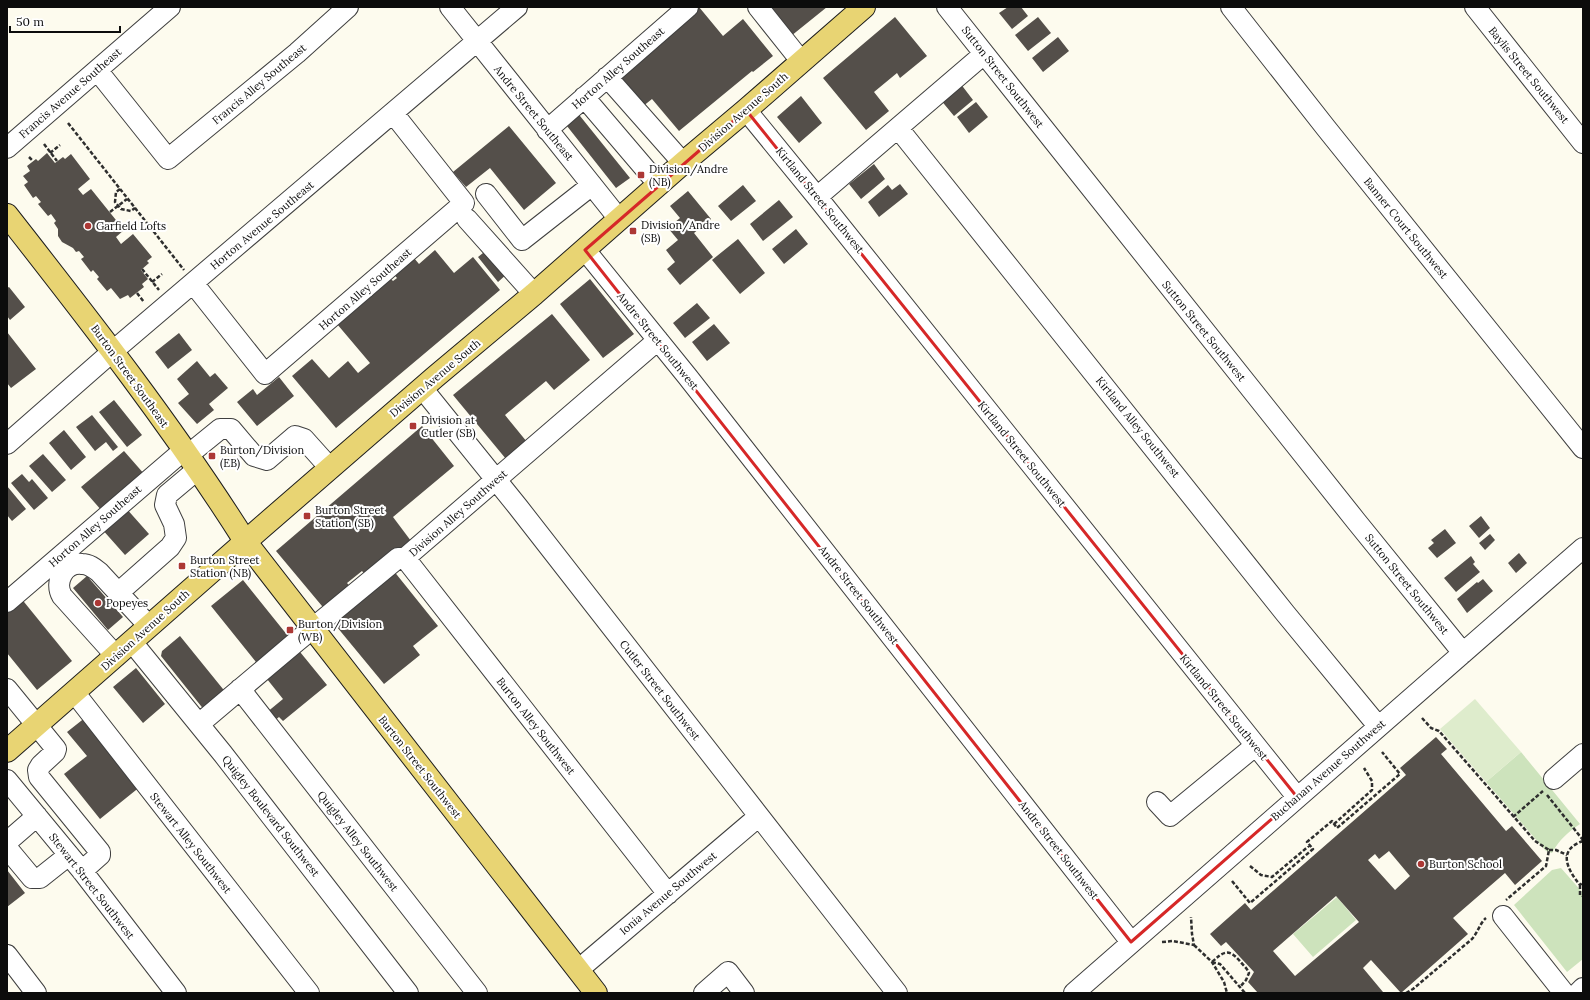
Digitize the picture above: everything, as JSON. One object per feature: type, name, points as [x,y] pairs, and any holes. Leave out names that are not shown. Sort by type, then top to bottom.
[{"type":"main road","name":"Division Avenue South","points":[[7,751],[132,642],[148,625],[422,388],[585,250],[863,7]]},
{"type":"main road","name":"Burton Street Southeast","points":[[7,215],[113,351],[190,458],[245,541]]},
{"type":"main road","name":"Burton Street Southwest","points":[[245,541],[596,993]]},
{"type":"street","name":"Francis Avenue Southeast","points":[[7,148],[170,7]]},
{"type":"street","name":"Francis Alley Southeast","points":[[97,70],[168,159],[297,53],[348,7]]},
{"type":"street","name":"Andre Street Southeast","points":[[450,7],[619,219]]},
{"type":"street","name":"Horton Avenue Southeast","points":[[7,444],[113,351],[189,277],[393,113],[517,7]]},
{"type":"street","name":"Horton Alley Southeast","points":[[547,130],[688,7]]},
{"type":"street","points":[[758,7],[801,61]]},
{"type":"street","name":"Sutton Street Southwest","points":[[947,7],[1356,521],[1463,653]]},
{"type":"street","name":"Banner Court Southwest","points":[[1231,7],[1326,128],[1583,448]]},
{"type":"street","name":"Baylis Street Southwest","points":[[1475,7],[1583,143]]},
{"type":"street","points":[[817,197],[984,54]]},
{"type":"street","points":[[607,77],[683,163]]},
{"type":"street","points":[[584,97],[659,185]]},
{"type":"street","name":"Kirtland Street Southwest","points":[[746,110],[1297,797]]},
{"type":"street","points":[[393,113],[466,211],[534,294]]},
{"type":"street","name":"Kirtland Alley Southwest","points":[[898,128],[1285,613],[1378,726]]},
{"type":"street","points":[[486,194],[522,240],[592,185]]},
{"type":"street","name":"Horton Alley Southeast","points":[[189,277],[265,374],[466,211]]},
{"type":"street","name":"Andre Street Southwest","points":[[585,250],[658,340],[1131,942]]},
{"type":"street","name":"Division Alley Southwest","points":[[199,724],[312,628],[398,558],[405,558],[658,340]]},
{"type":"street","name":"Cutler Street Southwest","points":[[422,388],[496,480],[897,993]]},
{"type":"street","points":[[118,593],[170,547],[176,538],[174,524],[165,505],[167,495],[190,458],[220,429],[231,429],[254,456],[267,460],[295,436],[304,439],[330,468]]},
{"type":"street","name":"Horton Alley Southeast","points":[[7,602],[190,458]]},
{"type":"street","name":"Buchanan Avenue Southwest","points":[[1074,993],[1583,548]]},
{"type":"street","name":"Burton Alley Southwest","points":[[405,558],[668,894]]},
{"type":"street","points":[[116,656],[62,596],[59,590],[60,576],[70,566],[83,564],[91,566],[99,572],[148,625]]},
{"type":"street","name":"Quigley Boulevard Southwest","points":[[132,642],[199,724],[408,993]]},
{"type":"street","points":[[7,689],[56,749],[56,752],[41,765],[38,770],[40,777],[100,852],[100,856],[82,871]]},
{"type":"street","name":"Quigley Alley Southwest","points":[[240,689],[477,993]]},
{"type":"street","name":"Stewart Alley Southwest","points":[[74,692],[309,993]]},
{"type":"street","points":[[1157,802],[1170,816],[1255,746]]},
{"type":"street","points":[[1548,785],[1583,754]]},
{"type":"street","name":"Stewart Street Southwest","points":[[7,780],[82,871],[176,993]]},
{"type":"street","points":[[7,842],[37,816]]},
{"type":"street","name":"Ionia Avenue Southwest","points":[[578,970],[758,817]]},
{"type":"street","points":[[7,848],[32,878],[40,878],[69,856]]},
{"type":"street","points":[[1499,910],[1564,993]]},
{"type":"street","points":[[7,955],[36,993]]},
{"type":"street","points":[[704,993],[728,972],[744,993]]},
{"type":"street","points":[[1578,993],[1583,988]]},
{"type":"path","points":[[68,123],[189,277]]},
{"type":"path","points":[[44,144],[57,161]]},
{"type":"path","points":[[50,153],[60,145]]},
{"type":"path","points":[[29,156],[33,161]]},
{"type":"path","points":[[120,189],[116,192],[115,202],[118,206],[121,209],[131,211],[135,208]]},
{"type":"path","points":[[110,212],[127,198]]},
{"type":"path","points":[[142,269],[160,292]]},
{"type":"path","points":[[152,282],[162,274]]},
{"type":"path","points":[[137,293],[146,304]]},
{"type":"path","points":[[1422,718],[1431,728],[1439,731],[1535,841],[1550,850],[1556,850],[1567,855]]},
{"type":"path","points":[[1232,881],[1250,903],[1313,849],[1307,842],[1332,821],[1337,828],[1400,774],[1382,752]]},
{"type":"path","points":[[1334,824],[1372,790],[1372,781],[1364,768]]},
{"type":"path","points":[[1513,817],[1548,785]]},
{"type":"path","points":[[1558,809],[1583,840],[1574,845],[1567,855],[1566,860],[1568,869],[1580,885],[1580,895],[1583,896]]},
{"type":"path","points":[[1250,866],[1261,875],[1272,877],[1310,845]]},
{"type":"path","points":[[1406,993],[1419,984],[1472,939],[1482,922],[1499,910],[1546,866],[1550,850]]},
{"type":"path","points":[[1580,885],[1583,882]]},
{"type":"path","points":[[1191,917],[1194,945]]},
{"type":"path","points":[[1162,942],[1173,941],[1194,945],[1212,962],[1224,982],[1227,993]]},
{"type":"path","points":[[1212,962],[1224,953],[1229,952],[1234,955],[1249,973],[1246,980],[1240,987]]},
{"type":"path","points":[[1212,962],[1220,964],[1245,993]]},
{"type":"highlighted area","points":[[746,110],[1297,797],[1131,942],[585,250]]},
{"type":"green space","points":[[1475,699],[1521,752],[1486,782],[1440,729]]},
{"type":"green space","points":[[1521,752],[1580,824],[1564,837],[1552,853],[1546,851],[1486,782]]},
{"type":"green space","points":[[1561,868],[1583,893],[1583,959],[1567,972],[1514,905],[1552,870]]},
{"type":"green space","points":[[1337,897],[1356,920],[1313,957],[1293,934]]},
{"type":"building","points":[[695,7],[699,7],[723,36],[743,19],[773,56],[753,72],[752,71],[679,131],[652,99],[642,107],[616,75]]},
{"type":"building","points":[[767,7],[827,7],[791,36]]},
{"type":"building","points":[[1008,7],[1021,7],[1028,16],[1012,29],[999,13]]},
{"type":"building","points":[[895,17],[927,56],[900,78],[897,73],[874,92],[889,111],[866,130],[823,78]]},
{"type":"building","points":[[1038,17],[1051,33],[1028,51],[1015,35]]},
{"type":"building","points":[[1058,37],[1069,51],[1043,72],[1032,58]]},
{"type":"building","points":[[960,83],[973,100],[954,116],[940,99]]},
{"type":"building","points":[[801,96],[822,123],[799,143],[777,117]]},
{"type":"building","points":[[976,102],[988,117],[969,133],[957,117]]},
{"type":"building","points":[[576,111],[630,178],[616,188],[563,121]]},
{"type":"building","points":[[509,126],[556,183],[524,210],[490,168],[466,187],[453,172]]},
{"type":"building","name":"Garfield Lofts","points":[[47,153],[55,163],[63,157],[65,159],[71,154],[90,179],[78,189],[83,195],[91,189],[124,230],[116,237],[121,244],[133,234],[152,257],[147,261],[149,263],[141,270],[148,279],[142,284],[144,287],[130,298],[128,295],[120,299],[111,288],[107,291],[97,279],[99,277],[93,270],[91,272],[81,259],[84,257],[79,251],[76,252],[73,248],[62,242],[58,236],[58,229],[54,223],[56,221],[51,214],[48,216],[38,204],[41,202],[36,196],[33,198],[24,185],[28,182],[23,176],[30,171],[27,166],[36,159],[38,161]]},
{"type":"building","points":[[874,164],[885,179],[861,199],[849,184]]},
{"type":"building","points":[[900,184],[908,194],[879,217],[868,202],[888,185],[892,190]]},
{"type":"building","points":[[743,185],[756,201],[731,221],[718,206]]},
{"type":"building","points":[[688,191],[711,219],[694,233],[713,257],[680,285],[667,269],[675,262],[666,250],[678,240],[668,228],[680,218],[670,206]]},
{"type":"building","points":[[779,200],[793,217],[763,241],[750,224]]},
{"type":"building","points":[[796,229],[808,244],[784,264],[772,249]]},
{"type":"building","points":[[738,239],[765,273],[740,294],[712,260]]},
{"type":"building","points":[[488,249],[508,273],[498,282],[478,257]]},
{"type":"building","points":[[435,250],[454,273],[473,257],[500,290],[336,428],[292,376],[312,359],[329,378],[348,361],[358,373],[370,363],[337,324],[390,278],[393,281],[397,278],[389,269],[409,252],[419,264]]},
{"type":"building","points":[[590,279],[634,334],[603,358],[560,304]]},
{"type":"building","points":[[9,287],[25,307],[10,320],[7,316],[7,288]]},
{"type":"building","points":[[697,303],[710,318],[685,338],[673,323]]},
{"type":"building","points":[[552,314],[590,360],[554,390],[546,381],[505,415],[527,442],[506,459],[453,395]]},
{"type":"building","points":[[714,324],[730,343],[707,361],[692,342]]},
{"type":"building","points":[[7,332],[36,369],[11,388],[7,383]]},
{"type":"building","points":[[179,333],[192,350],[168,369],[155,352]]},
{"type":"building","points":[[197,361],[210,377],[215,373],[228,388],[209,404],[214,410],[197,424],[178,403],[189,394],[177,379]]},
{"type":"building","points":[[279,377],[294,396],[257,426],[237,402],[253,389],[257,395]]},
{"type":"building","points":[[114,400],[142,435],[127,447],[99,412]]},
{"type":"building","points":[[92,415],[118,447],[113,451],[106,442],[95,451],[76,427]]},
{"type":"building","points":[[422,426],[454,466],[393,517],[411,541],[367,577],[362,571],[347,583],[353,590],[327,612],[276,551]]},
{"type":"building","points":[[64,430],[86,457],[71,470],[49,443]]},
{"type":"building","points":[[124,451],[145,475],[102,511],[81,487]]},
{"type":"building","points":[[43,454],[66,480],[52,492],[29,466]]},
{"type":"building","points":[[22,474],[29,482],[32,479],[48,498],[34,510],[11,483]]},
{"type":"building","points":[[7,486],[26,509],[12,521],[7,515]]},
{"type":"building","points":[[125,507],[149,534],[125,555],[101,528]]},
{"type":"building","points":[[1481,516],[1490,528],[1479,538],[1469,526]]},
{"type":"building","points":[[1445,529],[1456,543],[1437,558],[1428,548],[1434,543],[1431,540]]},
{"type":"building","points":[[1490,534],[1495,540],[1485,550],[1479,543]]},
{"type":"building","points":[[1519,553],[1527,563],[1516,573],[1508,563]]},
{"type":"building","points":[[1471,556],[1475,562],[1473,564],[1480,572],[1456,592],[1444,578]]},
{"type":"building","points":[[393,570],[438,626],[413,646],[420,655],[384,684],[332,621]]},
{"type":"building","name":"Popeyes","points":[[87,576],[123,617],[108,630],[73,588]]},
{"type":"building","points":[[1483,579],[1493,591],[1467,613],[1457,599],[1477,582],[1478,583]]},
{"type":"building","points":[[243,580],[292,641],[260,667],[211,606]]},
{"type":"building","points":[[20,597],[72,661],[37,690],[7,653],[7,607]]},
{"type":"building","points":[[180,636],[227,694],[205,711],[161,656],[162,651]]},
{"type":"building","points":[[296,647],[327,685],[283,721],[279,717],[273,722],[266,713],[283,699],[263,674]]},
{"type":"building","points":[[136,668],[165,704],[143,723],[113,687]]},
{"type":"building","points":[[86,717],[141,786],[100,819],[64,774],[87,756],[67,732]]},
{"type":"building","points":[[1436,737],[1447,749],[1441,754],[1506,831],[1512,826],[1542,861],[1515,885],[1505,873],[1453,918],[1468,934],[1401,993],[1371,960],[1363,968],[1383,992],[1381,993],[1258,993],[1248,982],[1254,972],[1226,942],[1221,946],[1210,934],[1245,903],[1251,910],[1406,775],[1400,768]],"holes":[[[1389,851],[1410,876],[1395,890],[1368,860],[1375,854],[1379,859]],[[1336,896],[1359,922],[1295,976],[1273,951]]]},
{"type":"building","points":[[7,870],[25,893],[7,907]]},
{"type":"place","name":"Division/Andre (NB)","points":[[641,175]]},
{"type":"place","name":"Garfield Lofts","points":[[88,226]]},
{"type":"place","name":"Division/Andre (SB)","points":[[633,231]]},
{"type":"place","name":"Division at Cutler (SB)","points":[[413,426]]},
{"type":"place","name":"Burton/Division (EB)","points":[[212,456]]},
{"type":"place","name":"Burton Street Station (SB)","points":[[307,516]]},
{"type":"place","name":"Burton Street Station (NB)","points":[[182,566]]},
{"type":"place","name":"Popeyes","points":[[98,603]]},
{"type":"place","name":"Burton/Division (WB)","points":[[290,630]]},
{"type":"place","name":"Burton School","points":[[1421,864]]}]
